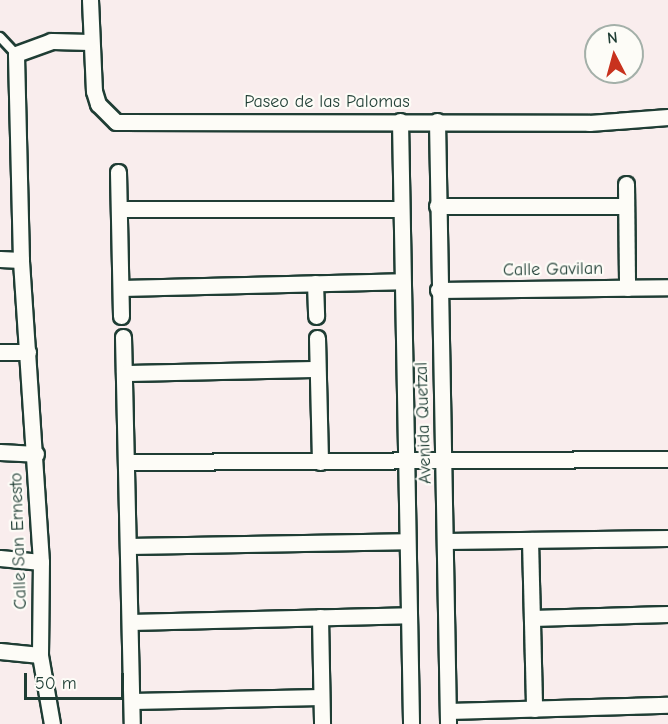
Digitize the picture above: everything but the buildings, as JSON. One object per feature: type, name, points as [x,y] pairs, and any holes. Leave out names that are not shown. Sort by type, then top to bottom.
[{"type":"street","name":"Paseo de las Palomas","points":[[90,0],[91,42],[98,104],[116,122],[589,123],[668,117]]},
{"type":"street","points":[[16,54],[51,41],[91,42]]},
{"type":"street","name":"Calle San Ernesto","points":[[16,54],[21,260],[36,454],[41,562],[40,655],[52,724]]},
{"type":"street","name":"Avenida Quetzal","points":[[400,121],[404,461],[411,724]]},
{"type":"street","name":"Avenida Quetzal","points":[[437,121],[438,291],[445,461],[448,717]]},
{"type":"street","points":[[118,172],[121,316]]},
{"type":"street","points":[[626,184],[627,288]]},
{"type":"street","points":[[437,206],[626,206]]},
{"type":"street","points":[[119,209],[401,209]]},
{"type":"street","points":[[0,259],[21,260]]},
{"type":"street","points":[[121,288],[402,281]]},
{"type":"street","points":[[315,283],[316,316]]},
{"type":"street","name":"Calle Gavilan","points":[[438,291],[668,287]]},
{"type":"street","points":[[123,337],[132,724]]},
{"type":"street","points":[[317,338],[320,462]]},
{"type":"street","points":[[0,352],[28,352]]},
{"type":"street","points":[[124,373],[317,369]]},
{"type":"street","points":[[0,452],[36,454]]},
{"type":"street","points":[[126,462],[668,459]]},
{"type":"street","points":[[446,541],[668,537]]},
{"type":"street","points":[[530,540],[534,709]]},
{"type":"street","points":[[128,546],[406,541]]},
{"type":"street","points":[[0,558],[41,562]]},
{"type":"street","points":[[532,618],[668,614]]},
{"type":"street","points":[[130,622],[409,615]]},
{"type":"street","points":[[320,617],[322,724]]},
{"type":"street","points":[[0,651],[40,655]]},
{"type":"street","points":[[132,701],[321,697]]},
{"type":"street","points":[[448,717],[534,709],[668,705]]},
{"type":"lane","points":[[0,37],[16,54]]}]
